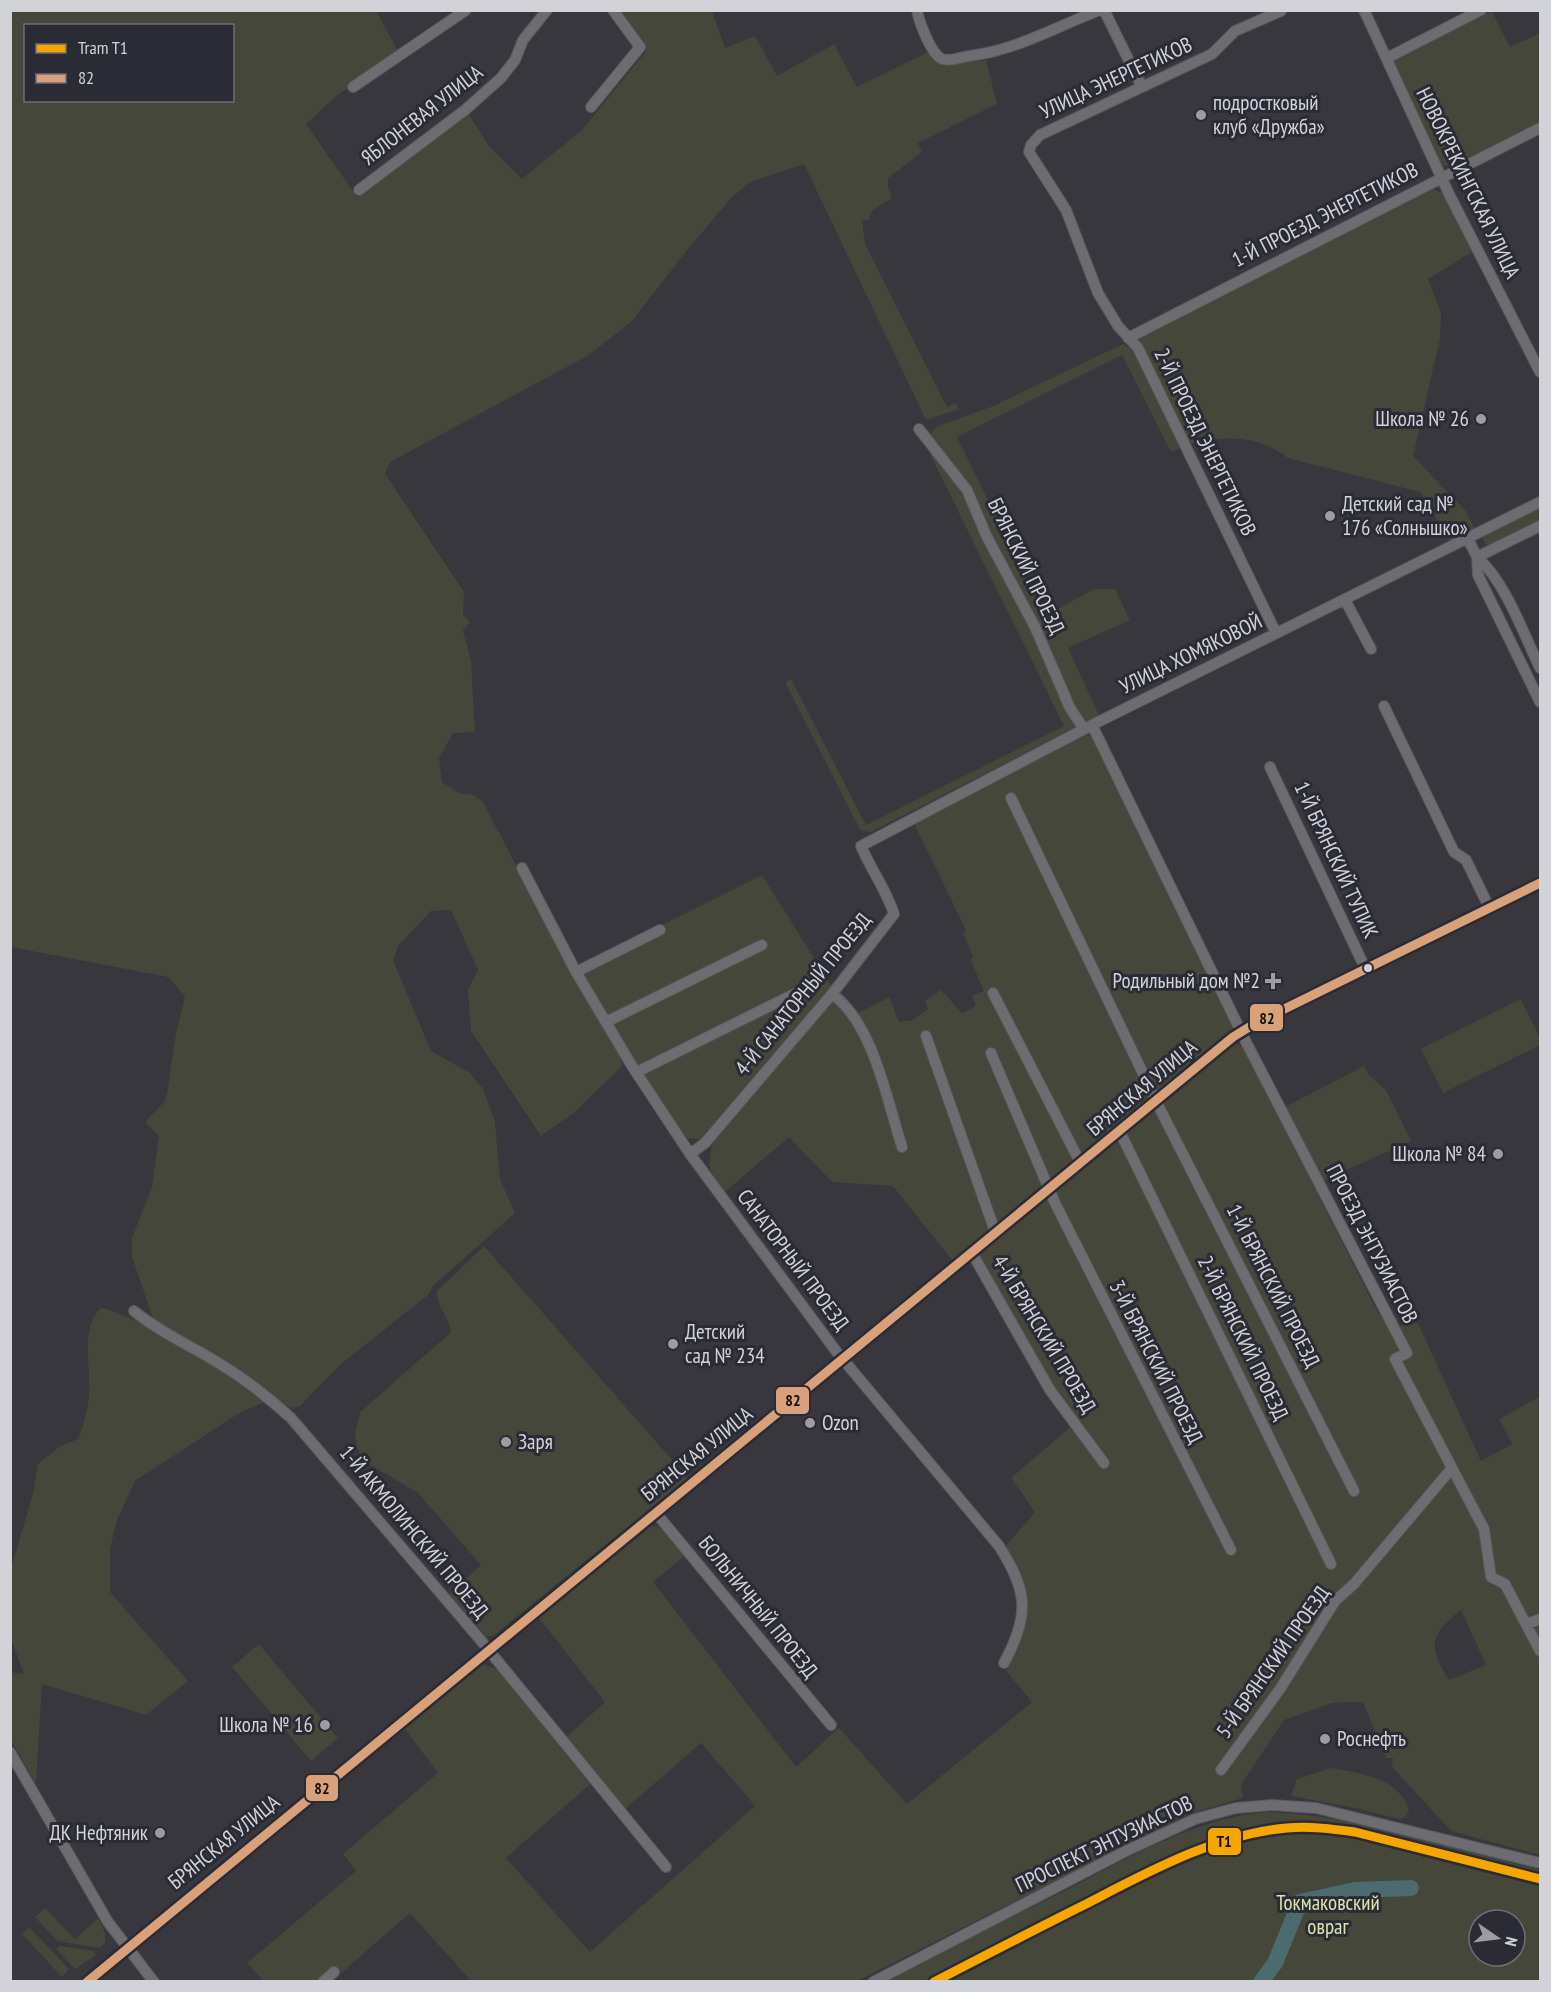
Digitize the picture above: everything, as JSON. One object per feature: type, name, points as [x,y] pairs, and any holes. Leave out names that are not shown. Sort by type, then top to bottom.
[{"type":"street","points":[[354,87],[466,10]]},
{"type":"street","name":"ЯБЛОНЕВАЯ УЛИЦА","points":[[359,190],[465,110],[501,78],[515,60],[523,40],[547,10]]},
{"type":"street","points":[[591,107],[640,47],[612,10]]},
{"type":"street","points":[[917,10],[921,27],[938,56],[944,60],[987,55],[1029,42],[1102,10],[1142,87]]},
{"type":"street","name":"НОВОКРЕКИНГСКАЯ УЛИЦА","points":[[1364,10],[1442,178],[1540,372]]},
{"type":"street","points":[[1387,58],[1480,10]]},
{"type":"street","name":"УЛИЦА ЭНЕРГЕТИКОВ","points":[[1031,145],[1040,135],[1212,54],[1235,31],[1281,11]]},
{"type":"street","name":"1-Й ПРОЕЗД ЭНЕРГЕТИКОВ","points":[[1128,338],[1540,128]]},
{"type":"street","name":"2-Й ПРОЕЗД ЭНЕРГЕТИКОВ","points":[[1031,145],[1029,152],[1034,164],[1066,210],[1094,285],[1118,326],[1138,348],[1276,633]]},
{"type":"street","name":"БРЯНСКИЙ ПРОЕЗД","points":[[919,429],[967,490],[987,537],[1035,627],[1070,708],[1088,727],[1242,1031]]},
{"type":"street","name":"УЛИЦА ХОМЯКОВОЙ","points":[[861,846],[1088,727],[1540,502]]},
{"type":"street","points":[[1477,557],[1540,526]]},
{"type":"street","points":[[1471,538],[1477,557],[1478,575],[1540,702]]},
{"type":"street","points":[[1477,557],[1488,566],[1503,592],[1540,668]]},
{"type":"street","points":[[1345,600],[1371,649]]},
{"type":"street","points":[[1384,706],[1454,852],[1466,860],[1489,908]]},
{"type":"street","name":"1-Й БРЯНСКИЙ ТУПИК","points":[[1270,766],[1366,970]]},
{"type":"street","name":"1-Й БРЯНСКИЙ ПРОЕЗД","points":[[1011,798],[1157,1099],[1354,1491]]},
{"type":"street","name":"4-Й САНАТОРНЫЙ ПРОЕЗД","points":[[690,1154],[705,1143],[832,994],[894,914],[887,893],[868,863],[861,846]]},
{"type":"street","name":"САНАТОРНЫЙ ПРОЕЗД","points":[[522,868],[576,972],[690,1154],[844,1359],[999,1546],[1017,1573],[1022,1590],[1022,1606],[1016,1633],[1004,1663]]},
{"type":"street","name":"БРЯНСКАЯ УЛИЦА","points":[[87,1982],[1242,1031],[1540,883]]},
{"type":"street","points":[[576,972],[660,930]]},
{"type":"street","points":[[606,1022],[762,945]]},
{"type":"street","points":[[993,993],[1081,1164]]},
{"type":"street","points":[[637,1072],[794,994]]},
{"type":"street","points":[[832,994],[846,1004],[869,1045],[902,1147]]},
{"type":"street","name":"ПРОЕЗД ЭНТУЗИАСТОВ","points":[[1242,1031],[1407,1353],[1395,1359],[1452,1468]]},
{"type":"street","points":[[926,1036],[996,1234]]},
{"type":"street","name":"3-Й БРЯНСКИЙ ПРОЕЗД","points":[[991,1053],[1050,1190],[1231,1550]]},
{"type":"street","name":"2-Й БРЯНСКИЙ ПРОЕЗД","points":[[1119,1130],[1332,1564]]},
{"type":"street","name":"4-Й БРЯНСКИЙ ПРОЕЗД","points":[[972,1253],[1050,1390],[1104,1463]]},
{"type":"street","name":"1-Й АКМОЛИНСКИЙ ПРОЕЗД","points":[[134,1311],[157,1329],[223,1365],[258,1388],[291,1418],[489,1650],[666,1868]]},
{"type":"street","points":[[1452,1468],[1484,1529],[1491,1577],[1505,1584],[1540,1651]]},
{"type":"street","name":"5-Й БРЯНСКИЙ ПРОЕЗД","points":[[1221,1770],[1280,1689],[1335,1601],[1354,1584],[1452,1468]]},
{"type":"street","name":"БОЛЬНИЧНЫЙ ПРОЕЗД","points":[[656,1513],[831,1725]]},
{"type":"street","points":[[1527,1624],[1540,1619]]},
{"type":"street","points":[[10,1752],[108,1922],[154,1982]]},
{"type":"street","name":"ПРОСПЕКТ ЭНТУЗИАСТОВ","points":[[873,1982],[1128,1850],[1195,1819],[1236,1808],[1272,1804],[1316,1808],[1540,1863]]},
{"type":"street","points":[[323,1982],[334,1972]]},
{"type":"green space","points":[[10,11],[376,11],[398,51],[334,98],[306,124],[357,197],[467,112],[489,146],[522,179],[583,129],[646,51],[618,11],[712,11],[725,48],[755,36],[777,76],[834,44],[857,87],[930,51],[953,64],[986,60],[997,104],[918,143],[922,152],[888,178],[892,198],[873,210],[869,216],[870,219],[862,220],[865,244],[947,407],[955,403],[959,409],[926,420],[804,164],[750,182],[731,198],[632,321],[589,355],[390,462],[385,474],[464,592],[463,614],[470,622],[463,630],[471,661],[475,732],[453,733],[439,758],[442,782],[459,793],[474,795],[483,802],[571,971],[621,1056],[622,1066],[575,1112],[541,1136],[471,1031],[468,989],[478,970],[451,910],[431,911],[398,946],[393,960],[431,1051],[470,1073],[483,1089],[495,1122],[500,1179],[515,1213],[433,1286],[428,1295],[340,1365],[300,1406],[291,1408],[168,1330],[153,1318],[132,1257],[132,1238],[152,1187],[159,1136],[145,1122],[164,1102],[167,1094],[176,1033],[185,996],[168,977],[11,947]]},
{"type":"green space","points":[[1492,11],[1510,47],[1540,33],[1540,125],[1455,167],[1442,165],[1394,62],[1397,55]]},
{"type":"green space","points":[[1431,188],[1444,194],[1472,252],[1428,279],[1441,313],[1440,339],[1413,456],[1465,510],[1475,529],[1450,541],[1420,492],[1288,458],[1277,450],[1253,441],[1228,438],[1190,444],[1137,339]]},
{"type":"green space","points":[[1123,344],[1134,351],[1182,447],[1171,452],[1122,355],[957,437],[1045,616],[1094,589],[1115,589],[1130,620],[1068,648],[1099,715],[871,832],[860,830],[785,682],[791,679],[866,825],[1064,726],[928,450],[934,444],[931,432],[938,426],[991,407]]},
{"type":"green space","points":[[1540,505],[1540,522],[1488,547],[1482,539],[1486,532]]},
{"type":"green space","points":[[1085,733],[1094,738],[1233,1029],[952,1260],[893,1186],[832,1182],[789,1137],[725,1192],[710,1169],[713,1141],[839,993],[851,1017],[889,997],[899,1022],[912,1020],[928,1009],[925,1001],[941,990],[962,1013],[976,1006],[972,996],[984,991],[970,959],[973,957],[963,932],[966,930],[914,824]]},
{"type":"green space","points":[[762,875],[832,987],[700,1139],[686,1138],[611,1025],[582,972],[590,961]]},
{"type":"green space","points":[[1521,999],[1540,1038],[1540,1045],[1443,1093],[1421,1049]]},
{"type":"green space","points":[[1235,1042],[1243,1047],[1378,1313],[1395,1326],[1418,1323],[1481,1461],[1512,1444],[1499,1419],[1539,1397],[1540,1855],[1451,1831],[1392,1767],[1393,1758],[1386,1758],[1363,1702],[1332,1703],[1284,1720],[1241,1785],[1243,1798],[1191,1813],[857,1981],[471,1981],[410,1913],[332,1981],[264,1981],[247,1963],[356,1871],[343,1854],[438,1773],[405,1729],[483,1664],[497,1669],[590,1784],[506,1858],[590,1952],[755,1806],[701,1743],[624,1810],[565,1738],[605,1702],[539,1618],[651,1526],[664,1527],[686,1555],[653,1582],[796,1767],[839,1728],[907,1804],[1032,1702],[1006,1671],[1026,1622],[1027,1608],[1023,1579],[1006,1546],[1035,1512],[1011,1478],[1077,1421],[1052,1385],[976,1255]],"holes":[[[1461,1610],[1486,1665],[1449,1680],[1442,1669],[1435,1650],[1435,1642],[1443,1627]]]},
{"type":"green space","points":[[1364,1066],[1368,1074],[1386,1090],[1411,1141],[1322,1181],[1285,1107]]},
{"type":"green space","name":"Заря","points":[[484,1246],[688,1478],[493,1636],[486,1636],[449,1594],[481,1565],[418,1493],[364,1461],[357,1448],[355,1435],[360,1412],[451,1331],[438,1302],[437,1291]]},
{"type":"green space","points":[[101,1308],[137,1321],[185,1348],[264,1402],[241,1412],[135,1481],[117,1520],[110,1549],[110,1592],[188,1681],[146,1715],[42,1684],[36,1784],[11,1740],[11,1672],[24,1674],[11,1639],[10,1572],[34,1490],[38,1464],[59,1447],[78,1439],[82,1428],[89,1393],[89,1336],[95,1316]]},
{"type":"green space","points":[[259,1644],[338,1738],[311,1761],[232,1667]]},
{"type":"green space","points":[[1330,1768],[1376,1778],[1397,1790],[1409,1810],[1405,1817],[1399,1819],[1356,1808],[1291,1796],[1297,1779]]},
{"type":"green space","name":"Токмаковский овраг","points":[[1265,1812],[1334,1819],[1369,1825],[1540,1870],[1540,1981],[886,1981],[1140,1852],[1213,1822]]},
{"type":"green space","points":[[45,1908],[75,1939],[98,1918],[105,1933],[105,1943],[100,1948],[57,1941],[35,1917]]},
{"type":"green space","points":[[29,1927],[69,1969],[62,1977],[22,1934]]},
{"type":"green space","points":[[60,1946],[94,1951],[96,1955],[75,1969],[56,1949]]},
{"type":"waterway","points":[[1261,1982],[1275,1963],[1300,1902],[1355,1890],[1411,1888]]},
{"type":"tram line","name":"T1","points":[[934,1982],[1157,1868],[1208,1847],[1260,1832],[1304,1827],[1355,1832],[1540,1879]]},
{"type":"transit line","name":"82","points":[[87,1982],[1233,1037],[1254,1024],[1540,883]]},
{"type":"place","name":"подростковый клуб «Дружба»","points":[[1201,115]]},
{"type":"place","name":"Школа № 26","points":[[1481,419]]},
{"type":"place","name":"Детский сад № 176 «Солнышко»","points":[[1330,516]]},
{"type":"place","name":"Родильный дом №2","points":[[1273,981]]},
{"type":"place","name":"Школа № 84","points":[[1498,1154]]},
{"type":"place","name":"Детский сад № 234","points":[[673,1344]]},
{"type":"place","name":"Ozon","points":[[810,1423]]},
{"type":"place","name":"Заря","points":[[506,1442]]},
{"type":"place","name":"Школа № 16","points":[[325,1725]]},
{"type":"place","name":"Роснефть","points":[[1325,1739]]},
{"type":"place","name":"ДК Нефтяник","points":[[160,1833]]}]
